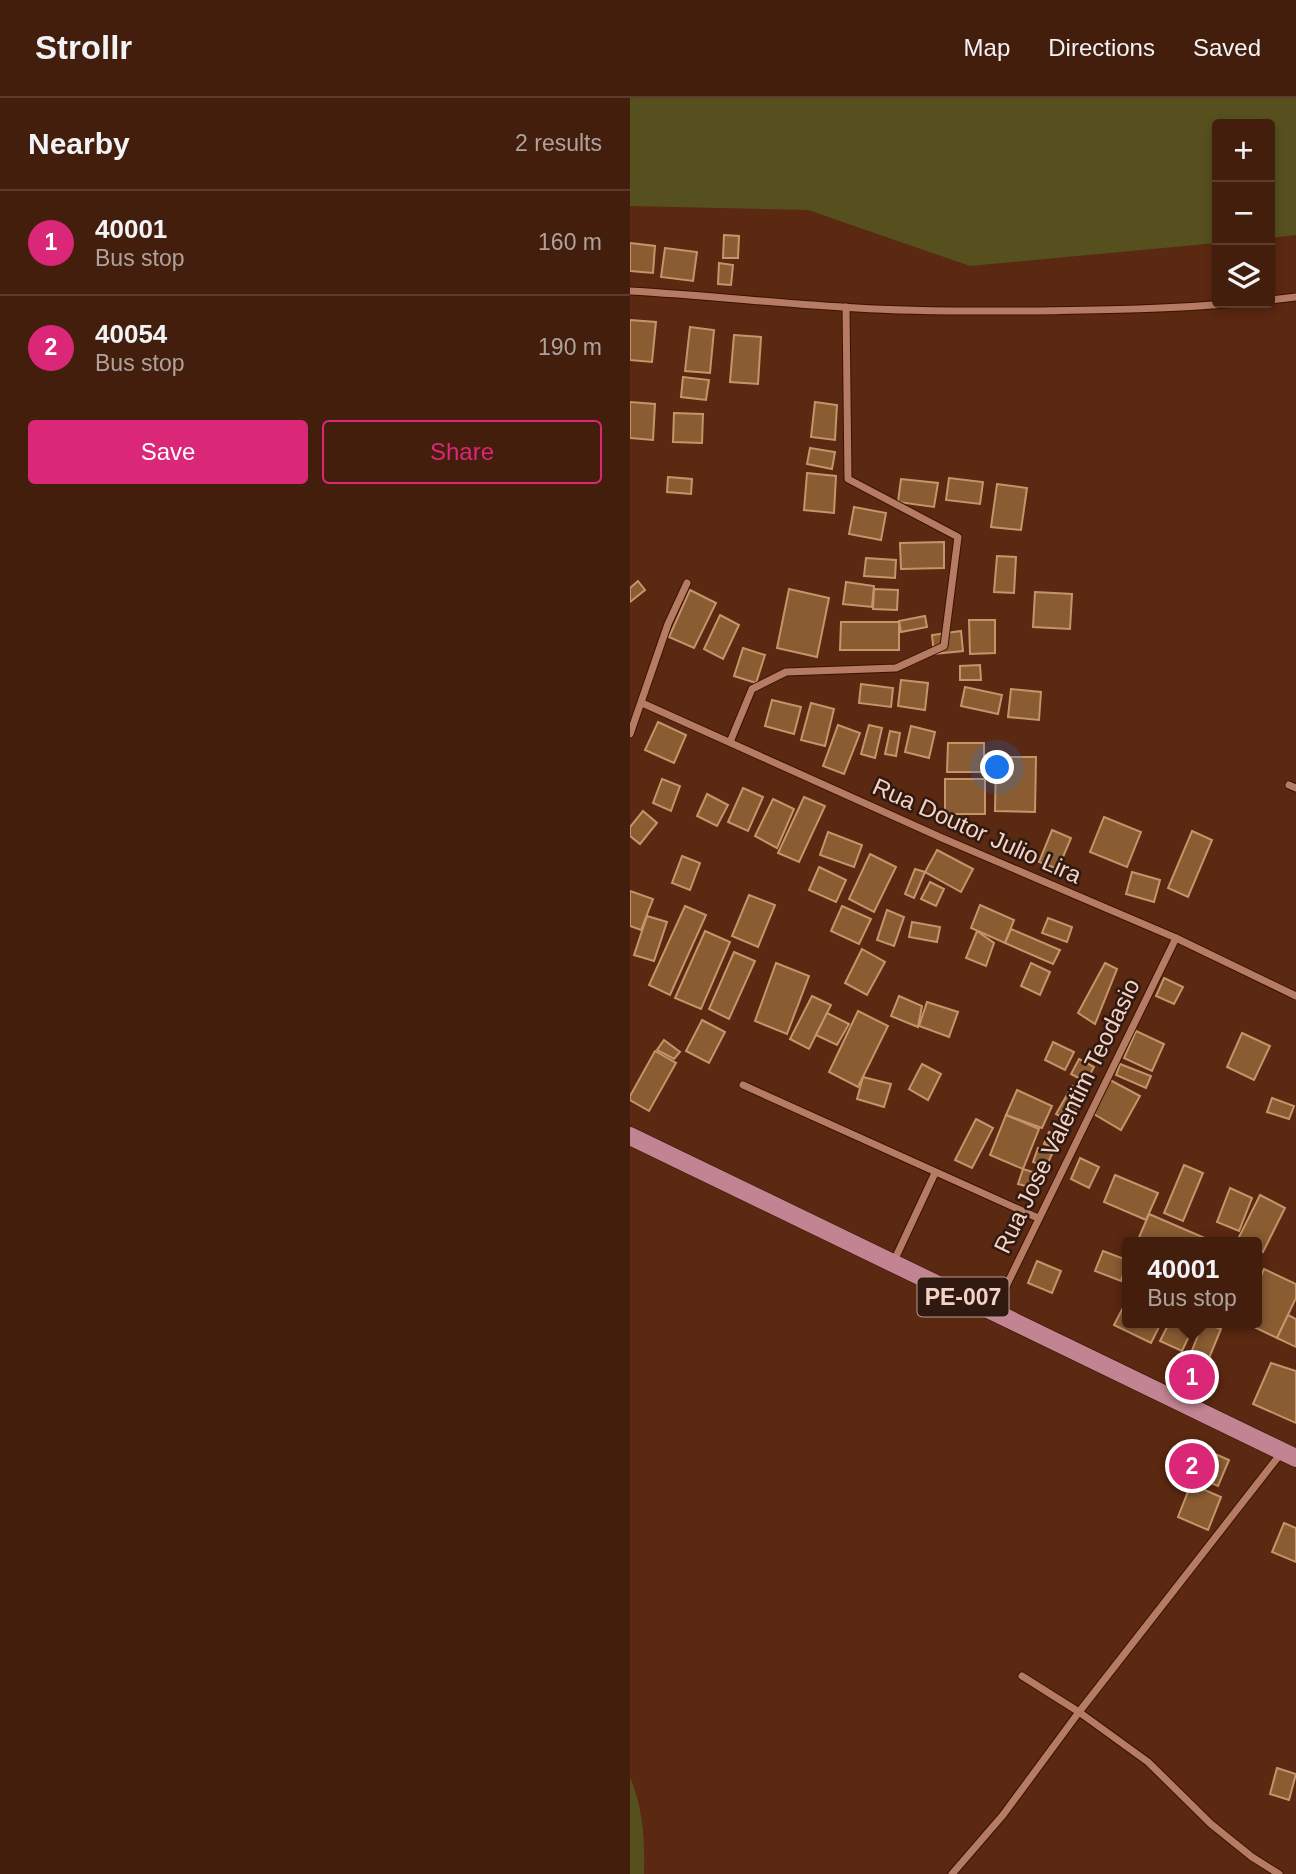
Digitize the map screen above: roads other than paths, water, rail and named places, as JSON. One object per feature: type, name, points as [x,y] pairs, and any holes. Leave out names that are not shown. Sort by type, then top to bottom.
[{"type":"main road","name":"PE-007","points":[[630,1136],[1289,1455]]},
{"type":"street","points":[[630,291],[925,312],[1212,305]]},
{"type":"street","points":[[1275,299],[1296,297]]},
{"type":"street","points":[[730,742],[752,689],[786,672],[896,668],[944,646],[958,537],[848,479],[846,307]]},
{"type":"street","points":[[630,734],[668,624],[687,583]]},
{"type":"street","name":"Rua Doutor Julio Lira","points":[[642,703],[942,838],[1176,938],[1296,996]]},
{"type":"street","name":"Rua Jose Valentim Teodasio","points":[[995,1311],[1176,938]]},
{"type":"street","points":[[743,1085],[1038,1219]]},
{"type":"street","points":[[893,1264],[935,1173]]},
{"type":"street","points":[[952,1874],[1003,1815],[1079,1712],[1289,1455]]},
{"type":"street","points":[[1022,1676],[1079,1712],[1148,1762],[1219,1831],[1279,1874]]},
{"type":"place","name":"40001","points":[[1192,1377]]},
{"type":"place","name":"40054","points":[[1192,1466]]}]
